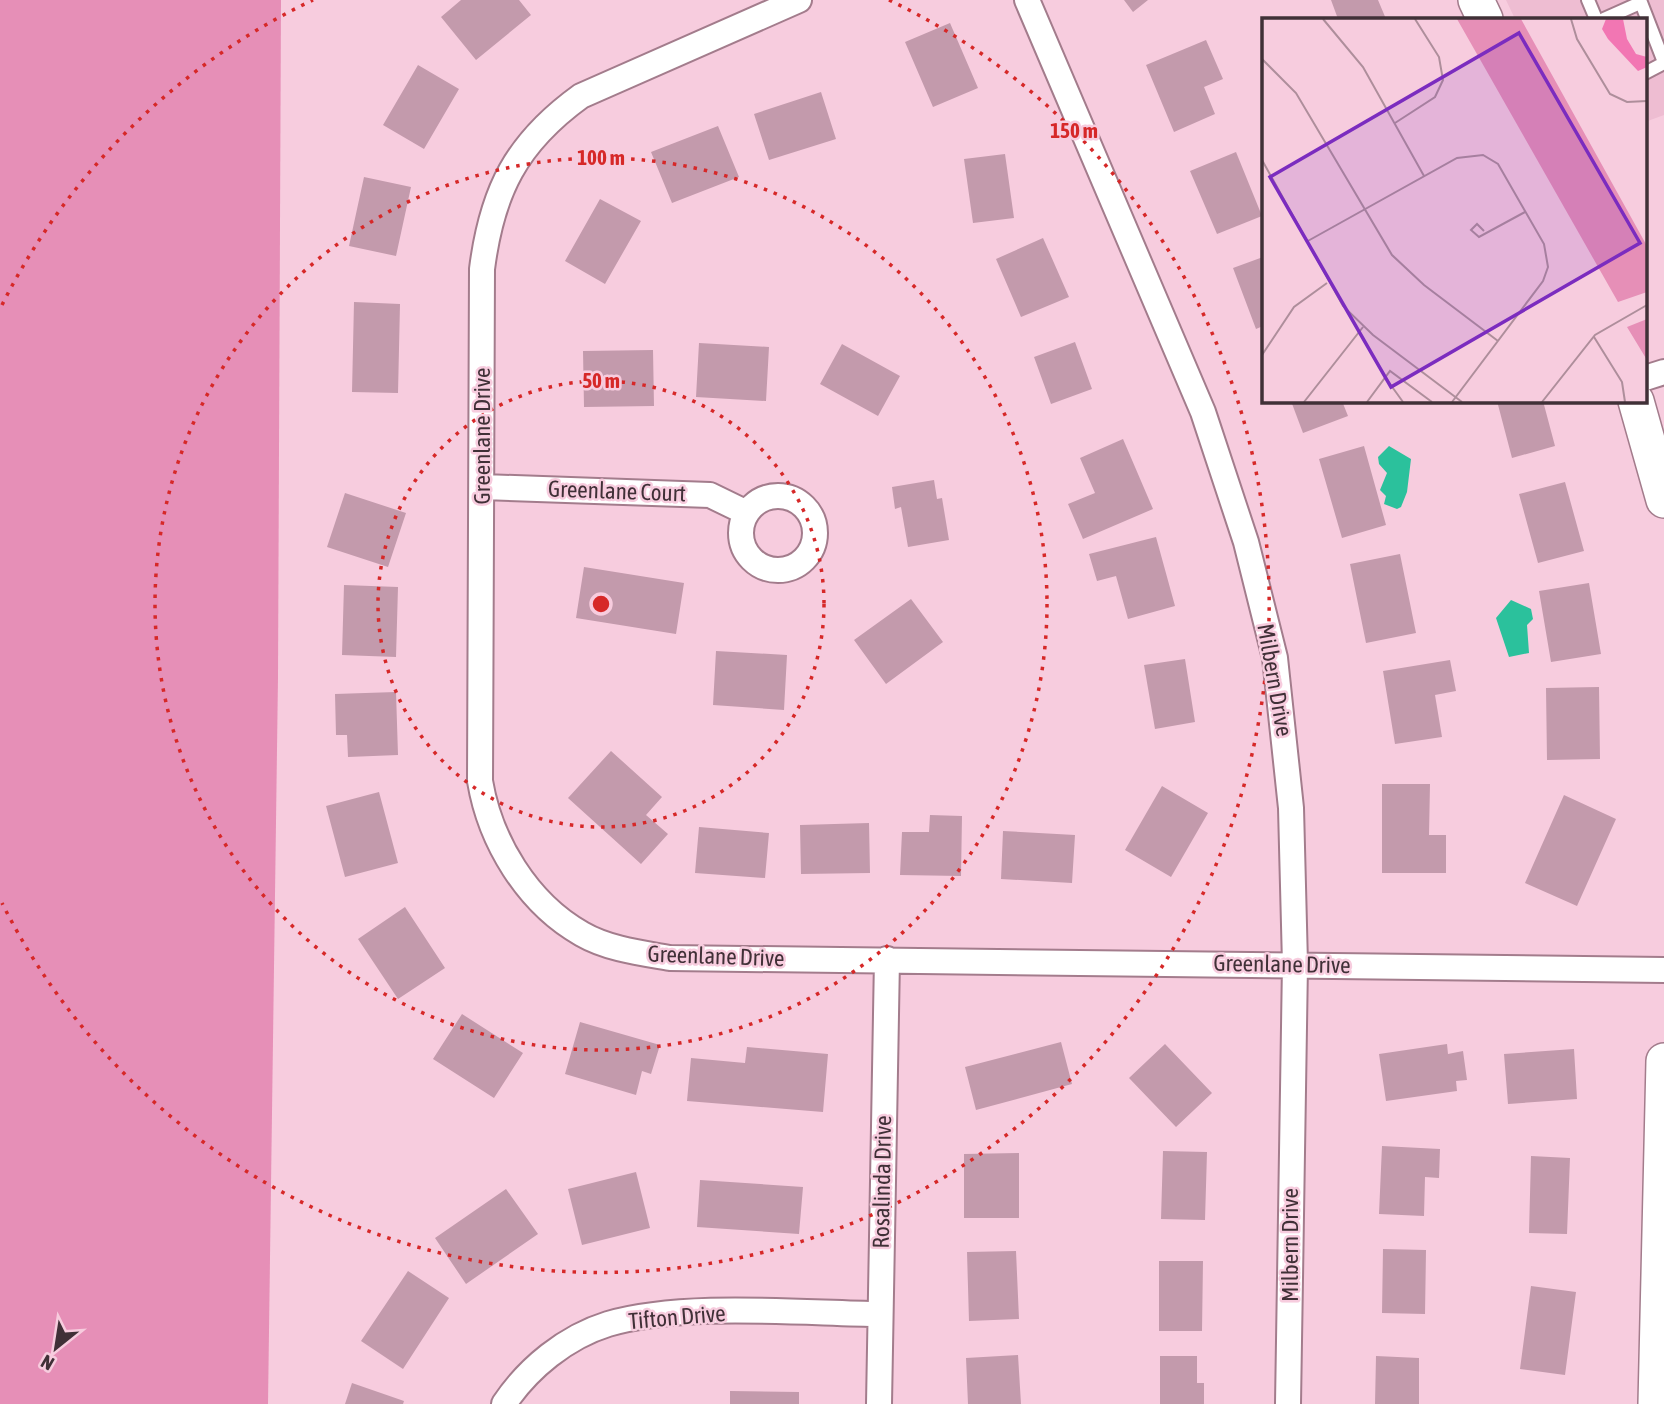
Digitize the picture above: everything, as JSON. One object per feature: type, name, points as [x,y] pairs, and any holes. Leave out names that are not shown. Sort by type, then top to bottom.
[{"type":"street","name":"Greenlane Drive","points":[[799,0],[581,96],[540,130],[512,167],[499,190],[487,228],[482,269],[480,781],[484,805],[494,830],[511,864],[534,895],[581,934],[632,952],[708,960],[887,959],[1664,971]]},
{"type":"street","name":"Milbern Drive","points":[[1027,0],[1203,412],[1246,542],[1275,657],[1287,753],[1295,964],[1289,1404]]},
{"type":"street","points":[[1476,0],[1485,18]]},
{"type":"street","points":[[1646,378],[1664,372]]},
{"type":"street","points":[[1636,402],[1664,500]]},
{"type":"street","name":"Greenlane Court","points":[[483,487],[710,495],[747,513]]},
{"type":"street","name":"Rosalinda Drive","points":[[879,1404],[887,959]]},
{"type":"street","points":[[1656,1404],[1664,1061]]},
{"type":"street","name":"Tifton Drive","points":[[504,1404],[540,1363],[571,1340],[608,1324],[662,1314],[880,1314]]},
{"type":"lane","points":[[1588,0],[1596,18]]},
{"type":"lane","points":[[1606,18],[1640,1],[1664,63],[1646,72]]},
{"type":"shaded area","points":[[0,0],[281,0],[278,677],[268,1404],[0,1404]]},
{"type":"shaded area","points":[[1506,0],[1664,0],[1664,115],[1646,122],[1646,18],[1515,18]]},
{"type":"shaded area","points":[[1389,446],[1411,459],[1407,492],[1401,507],[1397,509],[1384,504],[1386,496],[1380,490],[1387,473],[1379,464],[1378,457]]},
{"type":"shaded area","points":[[1511,600],[1531,609],[1533,619],[1527,625],[1529,653],[1509,657],[1496,618]]},
{"type":"building","points":[[461,0],[519,0],[531,15],[476,60],[441,17]]},
{"type":"building","points":[[1124,0],[1148,0],[1133,12]]},
{"type":"building","points":[[1331,0],[1378,0],[1386,18],[1338,18]]},
{"type":"building","points":[[950,23],[978,88],[933,107],[905,42]]},
{"type":"building","points":[[1206,40],[1223,79],[1204,87],[1215,114],[1174,132],[1146,65]]},
{"type":"building","points":[[418,65],[459,89],[424,149],[383,125]]},
{"type":"building","points":[[821,92],[836,139],[769,160],[754,114]]},
{"type":"building","points":[[718,126],[739,177],[672,203],[651,152]]},
{"type":"building","points":[[1236,152],[1262,216],[1217,234],[1190,171]]},
{"type":"building","points":[[1005,154],[1014,218],[973,223],[964,159]]},
{"type":"building","points":[[364,177],[411,187],[396,256],[349,246]]},
{"type":"building","points":[[600,199],[641,221],[605,284],[565,261]]},
{"type":"building","points":[[1043,238],[1069,297],[1021,317],[996,259]]},
{"type":"building","points":[[1262,257],[1262,326],[1256,329],[1233,268]]},
{"type":"building","points":[[354,302],[400,304],[398,393],[352,392]]},
{"type":"building","points":[[1075,342],[1092,389],[1051,404],[1034,357]]},
{"type":"building","points":[[699,343],[769,347],[766,401],[696,397]]},
{"type":"building","points":[[842,344],[900,376],[878,416],[820,384]]},
{"type":"building","points":[[653,350],[654,406],[584,407],[583,351]]},
{"type":"building","points":[[1291,402],[1342,402],[1348,416],[1303,433]]},
{"type":"building","points":[[1497,402],[1543,402],[1555,446],[1512,458]]},
{"type":"building","points":[[1123,439],[1153,509],[1083,539],[1068,504],[1095,493],[1080,458]]},
{"type":"building","points":[[1364,446],[1386,525],[1342,538],[1319,459]]},
{"type":"building","points":[[934,480],[937,499],[942,498],[949,540],[908,547],[901,507],[895,509],[892,487]]},
{"type":"building","points":[[1565,482],[1584,551],[1538,563],[1519,494]]},
{"type":"building","points":[[345,493],[406,513],[388,567],[327,547]]},
{"type":"building","points":[[1156,537],[1175,606],[1128,619],[1116,576],[1097,581],[1089,554]]},
{"type":"building","points":[[1400,554],[1416,633],[1366,643],[1350,564]]},
{"type":"building","points":[[584,567],[684,583],[676,634],[576,618]]},
{"type":"building","points":[[1589,583],[1601,654],[1551,662],[1539,591]]},
{"type":"building","points":[[344,585],[398,587],[396,657],[342,655]]},
{"type":"building","points":[[911,599],[943,642],[886,684],[854,640]]},
{"type":"building","points":[[716,651],[787,655],[784,710],[713,705]]},
{"type":"building","points":[[1185,659],[1195,722],[1155,729],[1144,665]]},
{"type":"building","points":[[1450,660],[1456,691],[1435,695],[1442,737],[1395,744],[1383,671]]},
{"type":"building","points":[[1599,687],[1600,759],[1547,760],[1546,688]]},
{"type":"building","points":[[396,692],[398,755],[348,757],[347,735],[336,735],[335,694]]},
{"type":"building","points":[[611,751],[662,797],[646,815],[668,834],[641,864],[568,798]]},
{"type":"building","points":[[1382,784],[1430,784],[1429,835],[1446,835],[1446,873],[1382,873]]},
{"type":"building","points":[[1162,786],[1208,813],[1171,877],[1125,850]]},
{"type":"building","points":[[379,792],[398,863],[345,877],[326,806]]},
{"type":"building","points":[[1564,795],[1616,819],[1577,906],[1525,883]]},
{"type":"building","points":[[930,815],[962,816],[961,876],[900,875],[902,832],[929,832]]},
{"type":"building","points":[[869,823],[870,873],[801,874],[800,825]]},
{"type":"building","points":[[699,827],[769,833],[765,878],[695,873]]},
{"type":"building","points":[[1003,831],[1075,835],[1072,883],[1001,879]]},
{"type":"building","points":[[405,907],[445,968],[398,999],[358,939]]},
{"type":"building","points":[[462,1014],[523,1053],[494,1098],[433,1059]]},
{"type":"building","points":[[580,1022],[660,1045],[651,1074],[642,1071],[636,1095],[565,1074]]},
{"type":"building","points":[[1061,1042],[1072,1084],[976,1110],[965,1067]]},
{"type":"building","points":[[1165,1044],[1212,1093],[1176,1127],[1129,1078]]},
{"type":"building","points":[[1447,1044],[1448,1054],[1463,1051],[1467,1080],[1456,1081],[1457,1091],[1386,1101],[1379,1054]]},
{"type":"building","points":[[747,1047],[828,1054],[823,1112],[687,1101],[691,1058],[745,1063]]},
{"type":"building","points":[[1574,1049],[1577,1099],[1508,1104],[1504,1054]]},
{"type":"building","points":[[1382,1146],[1440,1149],[1439,1178],[1425,1177],[1424,1216],[1379,1214]]},
{"type":"building","points":[[1163,1151],[1207,1152],[1205,1220],[1161,1219]]},
{"type":"building","points":[[1019,1153],[1019,1218],[964,1218],[964,1154]]},
{"type":"building","points":[[1531,1156],[1570,1158],[1567,1234],[1529,1233]]},
{"type":"building","points":[[636,1172],[650,1228],[582,1245],[568,1189]]},
{"type":"building","points":[[700,1180],[803,1187],[799,1234],[697,1227]]},
{"type":"building","points":[[506,1189],[538,1234],[466,1284],[435,1238]]},
{"type":"building","points":[[1383,1249],[1426,1250],[1425,1314],[1382,1313]]},
{"type":"building","points":[[1016,1251],[1019,1319],[969,1321],[967,1252]]},
{"type":"building","points":[[1159,1261],[1203,1261],[1202,1331],[1159,1331]]},
{"type":"building","points":[[408,1271],[449,1298],[403,1369],[361,1341]]},
{"type":"building","points":[[1531,1286],[1576,1292],[1565,1375],[1520,1369]]},
{"type":"building","points":[[1018,1355],[1021,1404],[968,1404],[966,1358]]},
{"type":"building","points":[[1160,1356],[1197,1356],[1197,1383],[1204,1383],[1204,1404],[1160,1404]]},
{"type":"building","points":[[1376,1356],[1419,1358],[1419,1404],[1375,1404]]},
{"type":"building","points":[[352,1383],[404,1401],[403,1404],[345,1404]]},
{"type":"building","points":[[730,1391],[799,1392],[799,1404],[730,1404]]}]
